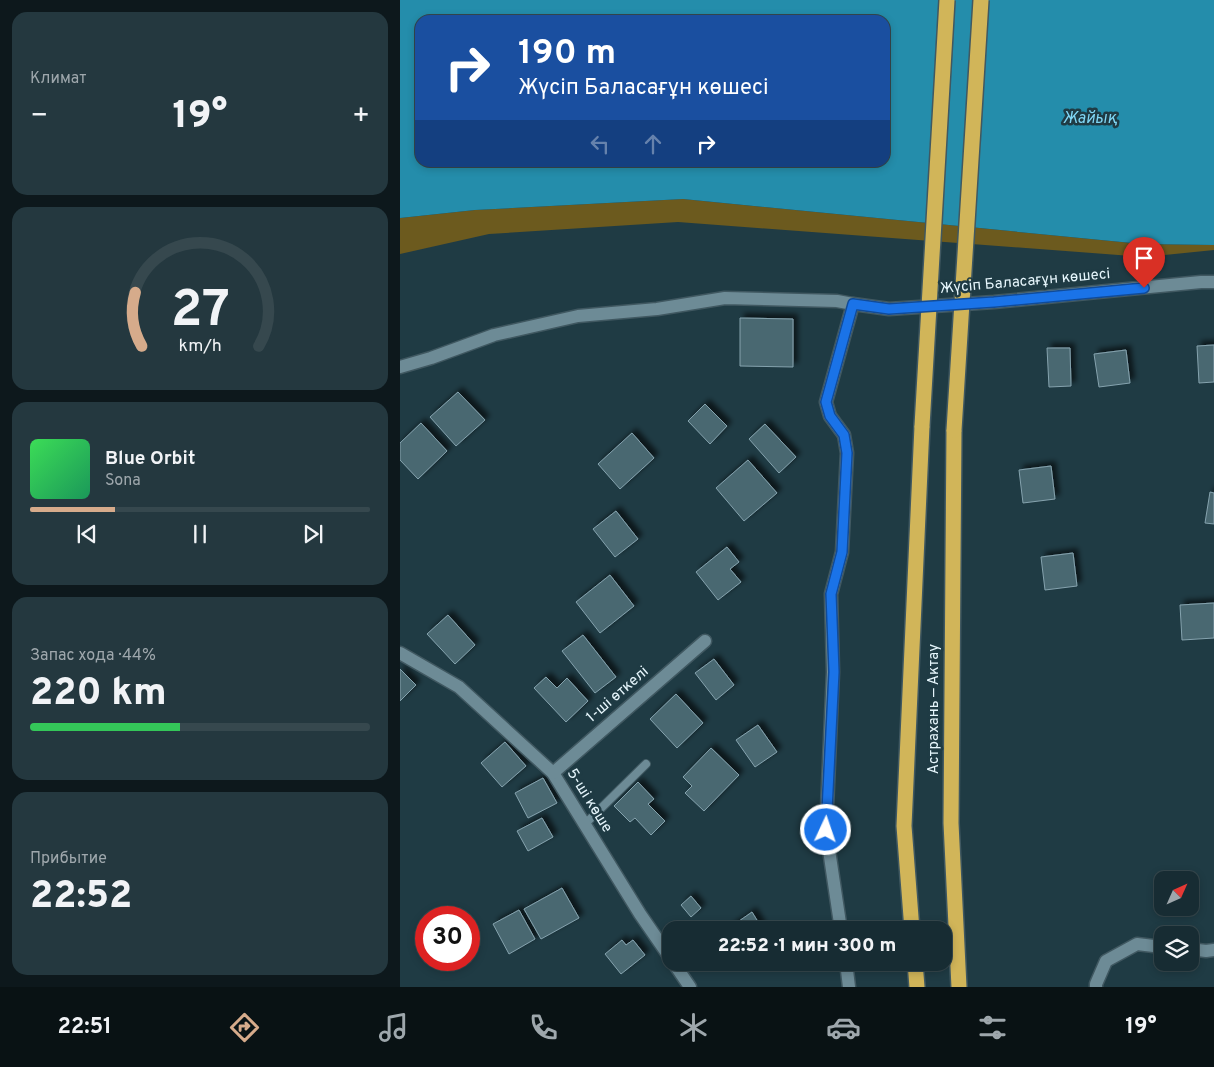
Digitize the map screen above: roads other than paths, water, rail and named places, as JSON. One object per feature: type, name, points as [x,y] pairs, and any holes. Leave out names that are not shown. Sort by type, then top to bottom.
[{"type":"highway","name":"Астрахань — Актау","points":[[911,921],[904,826],[922,426],[947,0]]},
{"type":"highway","name":"Астрахань — Актау","points":[[959,987],[951,823],[954,430],[981,0]]},
{"type":"highway","points":[[916,971],[917,987]]},
{"type":"street","name":"Жүсіп Баласағұн көшесі","points":[[400,367],[494,335],[578,316],[657,309],[725,298],[837,301],[889,309],[994,302],[1214,282]]},
{"type":"street","points":[[840,921],[826,830],[834,672],[831,594],[842,552],[847,453],[844,435],[830,416],[826,402],[853,304]]},
{"type":"street","name":"1-ші өткелі","points":[[553,773],[705,641]]},
{"type":"street","name":"5-шi көше","points":[[400,653],[459,687],[553,773],[640,914],[662,946]]},
{"type":"street","points":[[1096,987],[1106,961],[1137,944],[1154,946]]},
{"type":"street","points":[[1199,950],[1214,950]]},
{"type":"street","points":[[679,971],[690,987]]},
{"type":"street","points":[[847,971],[849,987]]},
{"type":"lane","points":[[585,824],[646,764]]},
{"type":"water","name":"Жайық","points":[[400,0],[1214,0],[1214,245],[1142,244],[683,199],[475,210],[400,218]]}]
